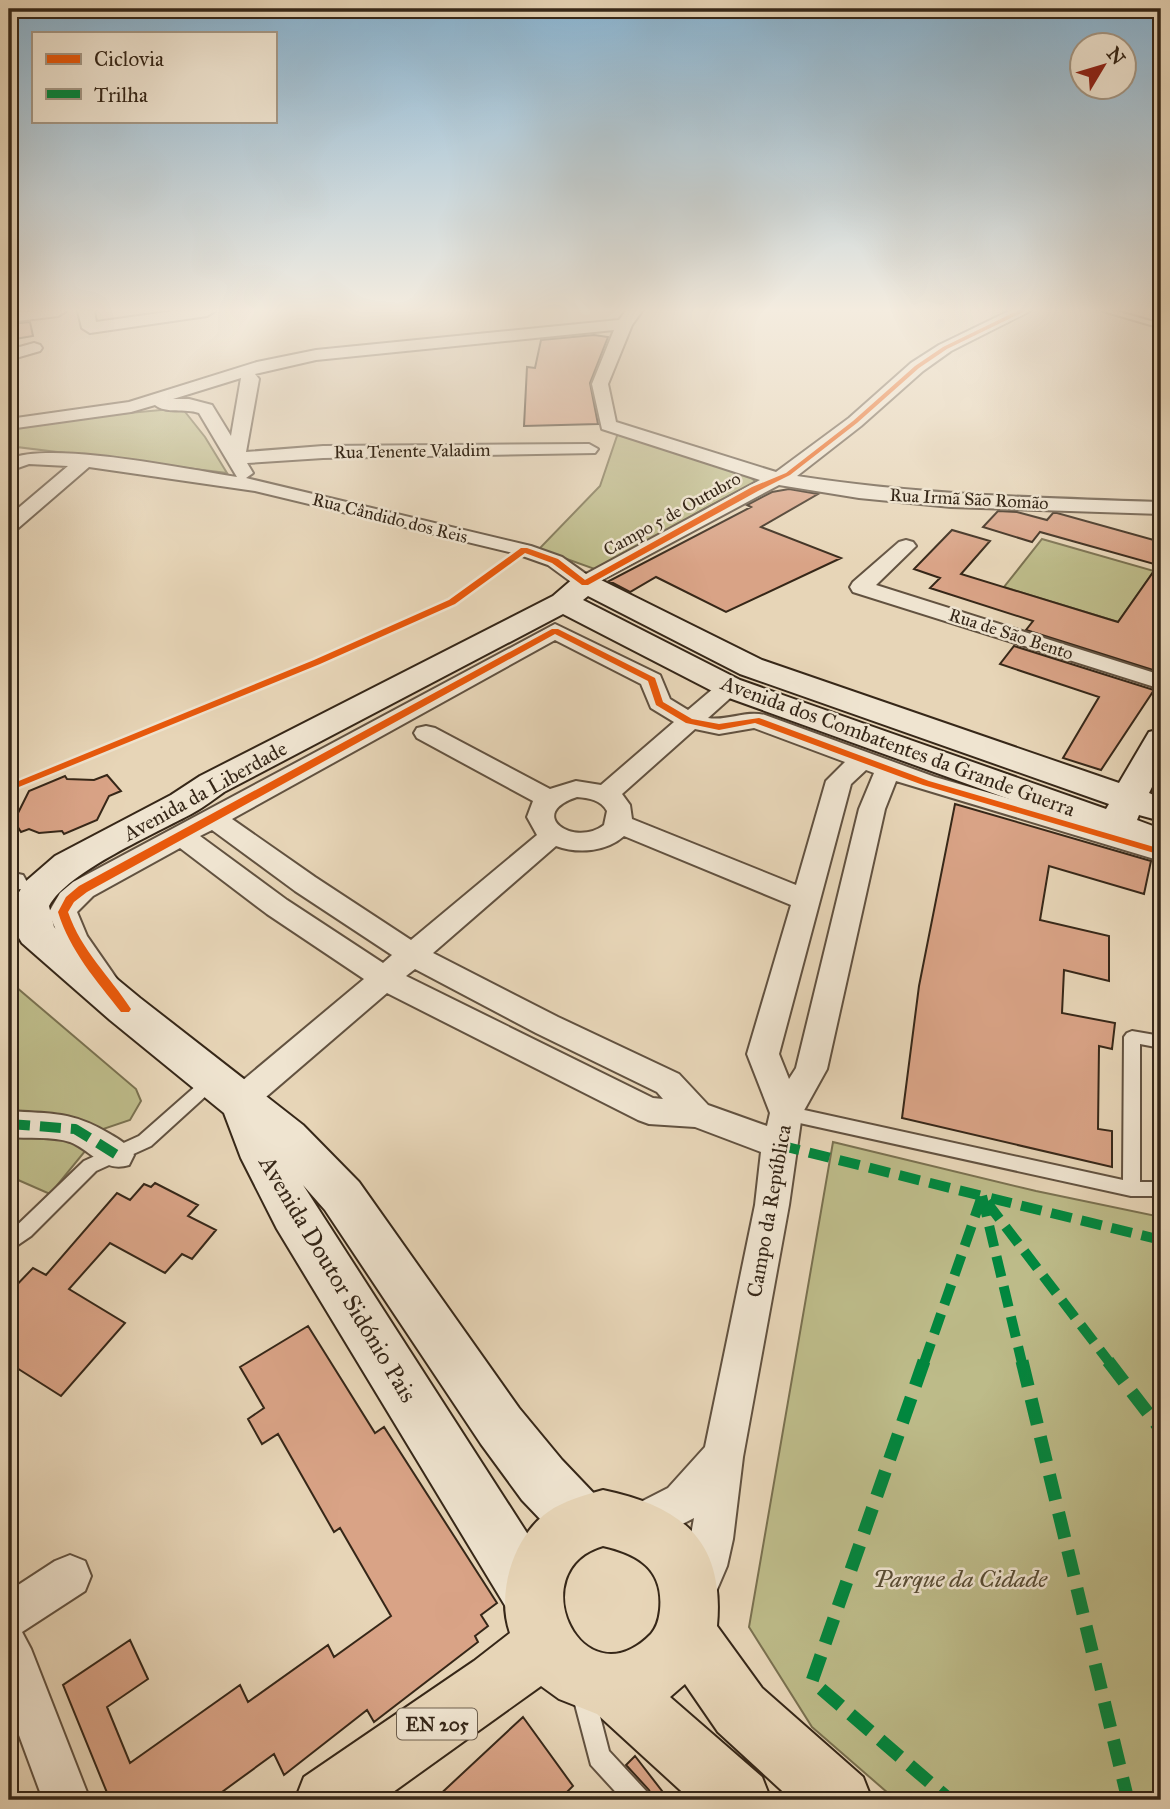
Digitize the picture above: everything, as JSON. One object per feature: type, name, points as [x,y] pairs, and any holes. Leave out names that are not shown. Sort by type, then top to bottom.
[{"type":"main road","name":"Avenida dos Combatentes da Grande Guerra","points":[[574,592],[739,679],[1123,812],[1161,842]]},
{"type":"main road","name":"Avenida da Liberdade","points":[[227,1090],[125,1009],[36,933],[30,906],[38,891],[68,865],[305,750],[574,592]]},
{"type":"main road","points":[[1123,812],[1161,739]]},
{"type":"main road","name":"Avenida dos Combatentes da Grande Guerra","points":[[1123,812],[1161,810]]},
{"type":"main road","name":"Avenida Doutor Sidónio Pais","points":[[227,1090],[287,1138],[342,1196],[500,1426],[542,1480],[583,1523]]},
{"type":"main road","name":"Avenida Doutor Sidónio Pais","points":[[227,1090],[294,1215],[567,1651],[738,1800]]},
{"type":"main road","points":[[567,1651],[537,1573],[548,1551],[564,1534],[583,1523],[603,1518],[622,1518],[642,1524],[661,1536],[676,1554],[687,1576],[688,1617],[740,1710],[840,1800]]},
{"type":"main road","name":"EN 205","points":[[327,1800],[496,1683],[567,1651],[635,1683],[657,1672],[674,1655],[688,1617]]},
{"type":"street","points":[[131,407],[170,395]]},
{"type":"street","points":[[236,458],[248,395]]},
{"type":"street","name":"Campo 5 de Outubro","points":[[602,395],[608,425],[777,480]]},
{"type":"street","points":[[777,480],[855,422],[885,395]]},
{"type":"street","points":[[9,424],[131,407],[189,404],[206,409],[242,470],[256,485]]},
{"type":"street","name":"Rua Tenente Valadim","points":[[236,458],[323,452],[589,449]]},
{"type":"street","name":"Rua Cândido dos Reis","points":[[9,466],[27,458],[85,461],[256,485],[524,550],[555,561],[574,592]]},
{"type":"street","points":[[9,526],[85,461]]},
{"type":"street","name":"Campo 5 de Outubro","points":[[574,592],[755,489],[777,480]]},
{"type":"street","name":"Rua Irmã São Romão","points":[[777,480],[951,501],[1161,508]]},
{"type":"street","name":"Rua de São Bento","points":[[906,546],[861,587],[1161,682]]},
{"type":"street","points":[[125,1009],[88,960],[65,921],[63,912],[70,900],[83,889],[214,818],[305,750],[555,631],[652,680],[659,702],[689,720],[719,727],[756,720],[926,783],[1161,852]]},
{"type":"street","points":[[606,795],[739,679]]},
{"type":"street","points":[[426,733],[548,798]]},
{"type":"street","points":[[786,1113],[763,1054],[839,781],[875,764]]},
{"type":"street","name":"Campo da República","points":[[688,1617],[706,1566],[712,1539],[723,1457],[772,1205],[779,1144],[786,1113],[811,1069],[872,808],[875,764]]},
{"type":"street","points":[[576,789],[606,795],[616,803],[620,813],[619,824],[611,833],[598,840],[566,841],[552,836],[542,828],[538,817],[540,807],[548,798],[576,789]]},
{"type":"street","points":[[1080,829],[1123,812]]},
{"type":"street","points":[[214,818],[305,884],[413,955],[547,1025],[668,1083],[698,1114]]},
{"type":"street","points":[[619,824],[806,900]]},
{"type":"street","points":[[181,835],[277,907],[384,978],[649,1111],[698,1114],[779,1144]]},
{"type":"street","points":[[227,1090],[384,978],[552,836]]},
{"type":"street","points":[[277,907],[305,884]]},
{"type":"street","points":[[527,1051],[547,1025]]},
{"type":"street","points":[[9,1124],[75,1129],[117,1155]]},
{"type":"street","points":[[642,1524],[682,1502],[723,1457]]},
{"type":"street","points":[[9,1616],[70,1576]]},
{"type":"street","points":[[9,1649],[66,1800]]},
{"type":"lane","points":[[1131,1189],[1132,1038],[1161,1042]]},
{"type":"lane","points":[[9,1243],[25,1231],[90,1166],[145,1141],[227,1090]]},
{"type":"lane","points":[[786,1113],[1131,1189],[1161,1189]]},
{"type":"lane","points":[[567,1651],[599,1757],[639,1800]]},
{"type":"green space","points":[[182,408],[205,437],[227,473],[9,446],[9,430],[44,421]]},
{"type":"green space","points":[[618,433],[747,474],[756,482],[702,510],[600,571],[539,549],[600,486]]},
{"type":"green space","points":[[1042,539],[1154,571],[1118,622],[1004,587]]},
{"type":"green space","points":[[9,981],[136,1089],[141,1101],[130,1120],[103,1129],[50,1194],[9,1176]]},
{"type":"green space","name":"Parque da Cidade","points":[[833,1142],[1036,1191],[1161,1217],[1161,1800],[896,1800],[812,1727],[749,1627]]},
{"type":"building","points":[[526,395],[592,395],[598,424],[524,426]]},
{"type":"building","points":[[789,489],[818,494],[761,527],[841,558],[726,612],[656,577],[630,592],[609,581],[751,507],[747,505],[772,492]]},
{"type":"building","points":[[998,511],[1017,512],[1047,520],[1053,513],[1057,513],[1161,542],[1161,656],[1153,670],[1026,630],[1033,621],[930,588],[940,578],[914,569],[952,530],[990,541],[961,574],[1118,622],[1158,565],[1040,532],[1032,542],[983,527]]},
{"type":"building","points":[[1014,646],[1154,690],[1101,770],[1063,758],[1099,697],[1000,664]]},
{"type":"building","points":[[107,775],[121,791],[109,796],[97,820],[64,834],[62,831],[39,833],[29,829],[21,832],[14,821],[29,791],[65,776],[67,779],[94,780]]},
{"type":"building","points":[[955,804],[1151,861],[1144,894],[1049,866],[1040,920],[1109,936],[1109,981],[1064,970],[1062,1013],[1115,1023],[1112,1049],[1099,1046],[1098,1129],[1112,1131],[1112,1167],[902,1118],[919,986]]},
{"type":"building","points":[[155,1183],[198,1205],[188,1216],[216,1230],[192,1259],[182,1254],[165,1273],[110,1243],[69,1289],[125,1323],[61,1396],[9,1363],[9,1293],[33,1268],[46,1275],[117,1193],[130,1200],[144,1184],[151,1187]]},
{"type":"building","points":[[308,1326],[375,1433],[384,1427],[497,1603],[481,1615],[488,1626],[475,1636],[478,1642],[374,1722],[367,1710],[284,1775],[274,1754],[211,1800],[110,1800],[63,1685],[130,1640],[148,1679],[107,1707],[130,1763],[240,1685],[248,1702],[328,1645],[334,1657],[391,1616],[340,1528],[334,1532],[278,1434],[262,1444],[248,1419],[264,1408],[240,1367]]},
{"type":"building","points":[[523,1717],[573,1786],[559,1800],[434,1800]]},
{"type":"building","points":[[635,1756],[669,1800],[654,1800],[649,1790],[626,1765]]},
{"type":"marked path","points":[[9,881],[13,882]]},
{"type":"marked path","points":[[9,1124],[75,1129],[117,1155]]},
{"type":"marked path","points":[[779,1145],[982,1196],[1161,1430]]},
{"type":"marked path","points":[[982,1196],[1128,1800]]},
{"type":"marked path","points":[[950,1800],[812,1681],[982,1196],[1161,1240]]},
{"type":"cycle path","points":[[9,788],[317,662],[452,602],[524,550],[555,561],[585,583],[755,489],[788,474],[885,395]]},
{"type":"cycle path","points":[[125,1009],[73,938],[63,912],[70,900],[83,889],[555,631],[652,680],[659,703],[689,721],[719,727],[756,720],[926,783],[1161,852]]}]
